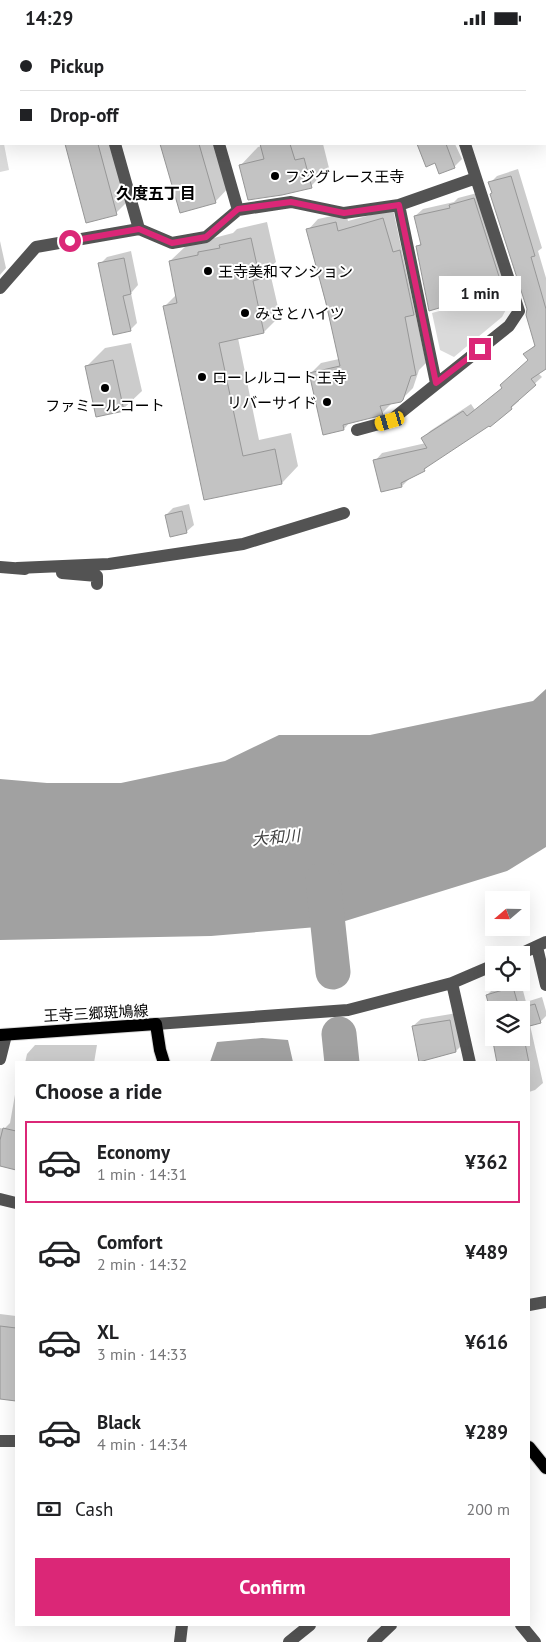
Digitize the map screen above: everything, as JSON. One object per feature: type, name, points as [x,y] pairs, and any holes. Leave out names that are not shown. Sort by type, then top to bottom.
[{"type":"main road","name":"王寺三郷斑鳩線","points":[[3,1035],[156,1024],[163,1061]]},
{"type":"main road","points":[[530,1448],[546,1468]]},
{"type":"street","points":[[115,145],[139,229]]},
{"type":"street","points":[[220,145],[238,209]]},
{"type":"street","points":[[357,430],[390,421],[509,327],[519,311],[465,145]]},
{"type":"street","points":[[0,288],[36,247],[139,229],[172,243],[206,237],[238,209],[291,202],[344,213],[399,205],[476,178]]},
{"type":"street","points":[[399,205],[436,383]]},
{"type":"street","points":[[17,568],[108,564],[243,544],[344,513]]},
{"type":"street","points":[[0,567],[97,576],[97,584]]},
{"type":"street","points":[[530,950],[542,945],[546,985]]},
{"type":"street","points":[[156,1024],[348,1010],[452,983],[485,969]]},
{"type":"street","points":[[452,983],[470,1061]]},
{"type":"street","points":[[0,1059],[3,1035]]},
{"type":"street","points":[[0,1199],[15,1203]]},
{"type":"street","points":[[530,1305],[546,1302]]},
{"type":"street","points":[[0,1441],[15,1441]]},
{"type":"street","points":[[180,1642],[182,1626]]},
{"type":"street","points":[[289,1642],[309,1626]]},
{"type":"street","points":[[522,1626],[535,1642]]},
{"type":"street","points":[[372,1642],[388,1633]]},
{"type":"shaded area","points":[[0,145],[4,145],[9,170],[0,172]]},
{"type":"shaded area","points":[[503,294],[508,306],[502,317],[454,357],[440,350],[432,313]]},
{"type":"water","name":"大和川","points":[[546,689],[546,847],[507,871],[329,926],[211,936],[0,940],[0,779],[47,783],[121,783],[225,761],[279,735],[370,735],[533,701]]},
{"type":"water","points":[[262,1038],[288,1040],[293,1061],[210,1061],[217,1042]]},
{"type":"building","points":[[65,145],[98,145],[117,215],[86,223]]},
{"type":"building","points":[[160,145],[199,145],[216,203],[180,213]]},
{"type":"building","name":"フジグレース王寺","points":[[260,145],[290,145],[295,160],[304,158],[312,188],[248,200],[239,165],[264,159]]},
{"type":"building","points":[[417,145],[446,145],[455,168],[439,174],[435,163],[426,167]]},
{"type":"building","points":[[511,176],[535,256],[531,257],[546,309],[546,369],[531,379],[536,385],[511,407],[512,409],[490,427],[424,469],[425,471],[401,483],[402,487],[381,492],[373,460],[427,448],[421,438],[463,411],[467,416],[502,388],[500,385],[528,360],[523,354],[535,346],[526,315],[527,309],[490,194],[492,193],[488,182]]},
{"type":"building","points":[[474,198],[503,289],[429,311],[416,246],[421,245],[414,216],[450,208],[449,205]]},
{"type":"building","points":[[383,218],[393,252],[400,250],[414,315],[405,317],[416,375],[411,376],[401,402],[380,406],[383,415],[343,425],[344,430],[323,435],[309,373],[340,366],[326,303],[306,229],[336,222],[338,231]]},
{"type":"building","name":"ローレルコート王寺","points":[[251,238],[260,279],[253,281],[264,333],[219,343],[243,456],[275,449],[282,484],[204,500],[163,306],[177,303],[169,261],[198,255],[198,252],[220,248],[219,245]]},
{"type":"building","points":[[124,258],[131,294],[123,296],[131,331],[113,335],[98,263]]},
{"type":"building","name":"ファミールコート","points":[[113,360],[124,411],[96,417],[85,366]]},
{"type":"building","points":[[182,511],[187,533],[170,537],[165,515]]},
{"type":"building","points":[[500,991],[514,991],[517,1001],[488,1001],[486,995]]},
{"type":"building","points":[[535,1004],[541,1023],[530,1026],[530,1005]]},
{"type":"building","points":[[450,1020],[456,1052],[419,1061],[412,1026]]},
{"type":"building","points":[[494,1046],[526,1046],[529,1061],[497,1061]]},
{"type":"building","points":[[3,1128],[15,1131],[15,1170],[0,1166],[0,1140]]},
{"type":"building","points":[[0,1326],[15,1328],[15,1401],[0,1399]]},
{"type":"waterway","points":[[323,879],[333,972]]},
{"type":"waterway","points":[[339,1034],[342,1061]]},
{"type":"place","name":"フジグレース王寺","points":[[275,176]]},
{"type":"place","name":"王寺美和マンション","points":[[208,271]]},
{"type":"place","name":"みさとハイツ","points":[[245,313]]},
{"type":"place","name":"ローレルコート王寺","points":[[202,377]]},
{"type":"place","name":"ファミールコート","points":[[105,388]]},
{"type":"place","name":"リバーサイド","points":[[327,402]]},
{"type":"district","name":"久度五丁目","points":[[156,193]]},
{"type":"route","points":[[70,241],[139,229],[172,243],[206,237],[238,209],[291,202],[344,213],[399,205],[436,383],[480,349]]}]
